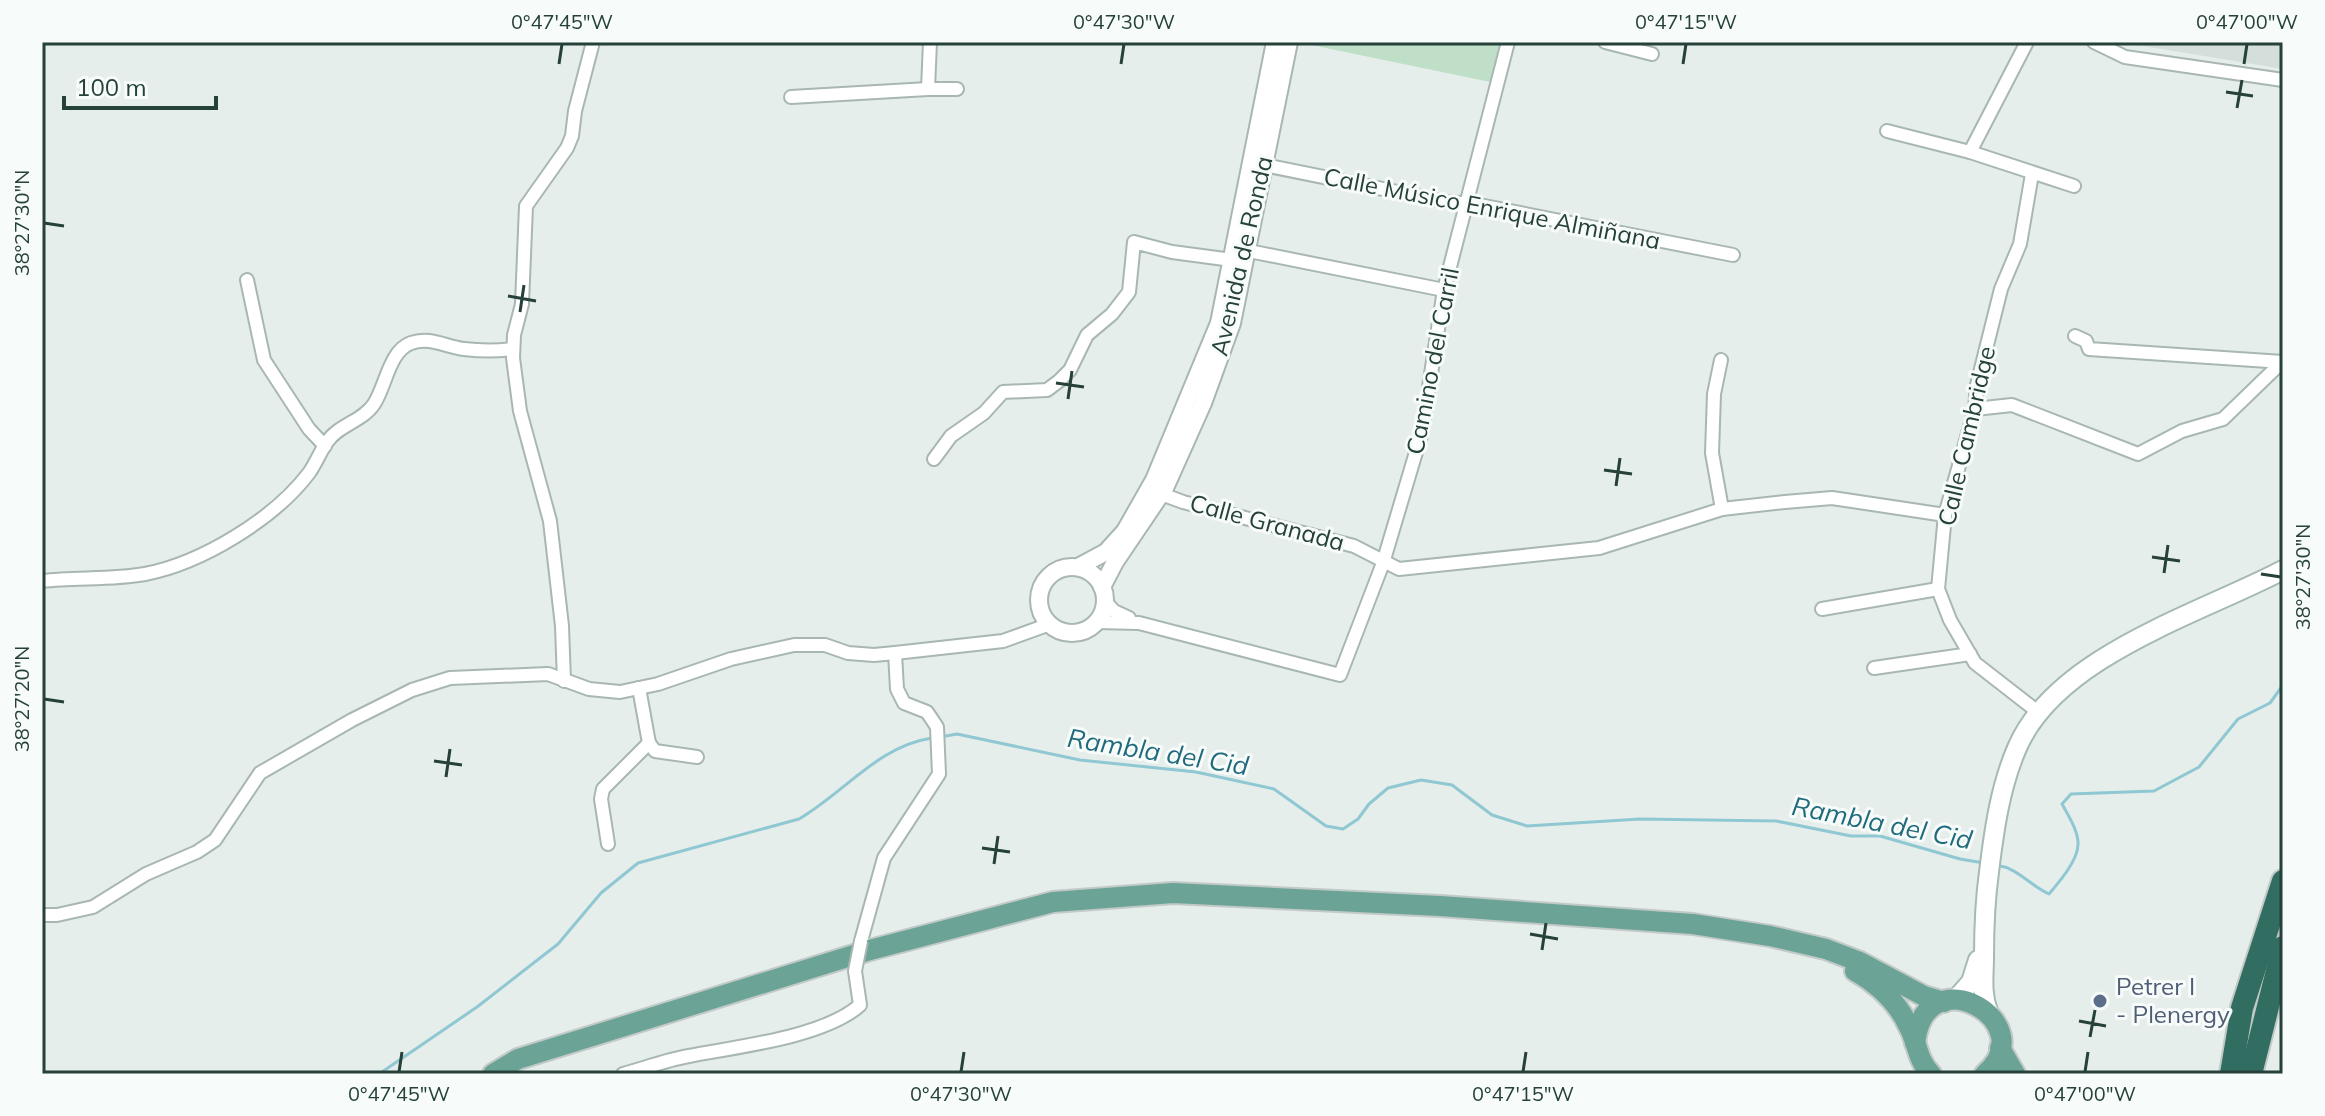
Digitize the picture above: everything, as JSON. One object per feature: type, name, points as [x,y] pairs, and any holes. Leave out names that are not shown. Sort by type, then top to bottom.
[{"type":"highway","points":[[2231,1074],[2242,1008],[2283,881]]},
{"type":"highway","points":[[2251,1074],[2283,947]]},
{"type":"main road","points":[[2253,584],[2283,561]]},
{"type":"main road","points":[[2015,1074],[2000,1048],[1997,1026],[1988,1011],[1983,983],[1984,915],[1994,830],[2017,747],[2038,712],[2059,689],[2093,665],[2283,570]]},
{"type":"main road","points":[[493,1074],[518,1059],[870,950],[1053,902],[1173,893],[1440,906],[1693,924],[1770,936],[1826,949],[1860,962],[1924,996],[1976,1003],[1988,1011]]},
{"type":"main road","points":[[1770,936],[1871,980],[1893,1000],[1909,1027],[1918,1056],[1931,1074]]},
{"type":"main road","points":[[1915,1044],[1917,1030],[1932,1008],[1967,989],[1976,972],[1984,942]]},
{"type":"main road","points":[[1985,1074],[1996,1060],[2000,1048]]},
{"type":"street","points":[[564,681],[562,626],[550,521],[520,411],[513,349],[522,304],[526,206],[567,148],[572,136],[575,111],[593,42]]},
{"type":"street","points":[[928,89],[930,42]]},
{"type":"street","name":"Avenida de Ronda","points":[[1258,164],[1275,42]]},
{"type":"street","name":"Avenida de Ronda","points":[[1104,594],[1115,562],[1203,403],[1232,323],[1238,253],[1289,42]]},
{"type":"street","name":"Camino del Carril","points":[[1139,623],[1340,675],[1383,563],[1422,432],[1444,290],[1508,42]]},
{"type":"street","points":[[1605,42],[1652,54]]},
{"type":"street","points":[[1970,152],[2027,42]]},
{"type":"street","points":[[2094,42],[2125,57],[2283,80]]},
{"type":"street","points":[[791,97],[957,89]]},
{"type":"street","points":[[1887,131],[1970,152],[2074,186]]},
{"type":"street","name":"Calle Músico Enrique Almiñana","points":[[1258,164],[1733,255]]},
{"type":"street","name":"Calle Cambridge","points":[[2032,174],[2020,244],[2001,289],[1977,385],[1975,409],[1945,515],[1938,589],[1950,620],[1983,671],[2038,712]]},
{"type":"street","points":[[934,459],[951,436],[984,413],[1003,392],[1047,390],[1070,370],[1087,335],[1124,300],[1130,282],[1134,242],[1172,252],[1238,253],[1444,290]]},
{"type":"street","points":[[247,280],[264,360],[309,429],[325,446]]},
{"type":"street","points":[[2075,336],[2086,341],[2089,349],[2282,362]]},
{"type":"street","points":[[42,581],[147,573],[194,559],[231,541],[291,493],[307,475],[328,441],[374,405],[396,356],[406,345],[430,340],[462,349],[494,352],[513,349]]},
{"type":"street","points":[[1721,360],[1714,394],[1712,453],[1722,509]]},
{"type":"street","points":[[1975,409],[2012,405],[2138,454],[2182,431],[2223,419],[2282,362]]},
{"type":"street","name":"Avenida de Ronda","points":[[1078,567],[1106,552],[1155,491]]},
{"type":"street","name":"Calle Granada","points":[[1155,491],[1354,546],[1383,563]]},
{"type":"street","points":[[1383,563],[1399,569],[1599,548],[1722,509],[1832,498],[1945,515]]},
{"type":"street","points":[[1104,594],[1103,612],[1096,622],[1079,632],[1058,630],[1046,619],[1039,600],[1042,586],[1051,574],[1063,568],[1078,567],[1092,574],[1104,594],[1114,611],[1139,623]]},
{"type":"street","points":[[1822,609],[1938,589]]},
{"type":"street","points":[[42,915],[93,907],[146,874],[197,852],[215,840],[260,773],[352,720],[412,690],[450,678],[548,674],[589,689],[620,692],[658,684],[731,659],[794,645],[825,645],[848,653],[895,653],[1003,641],[1019,637],[1046,619]]},
{"type":"street","points":[[1096,622],[1139,623]]},
{"type":"street","points":[[623,1074],[658,1062],[751,1046],[802,1032],[850,1015],[860,1005],[855,971],[884,858],[939,774],[937,727],[927,712],[904,703],[897,689],[895,653]]},
{"type":"street","points":[[1874,668],[1970,654]]},
{"type":"street","points":[[639,688],[649,743],[655,751],[697,757]]},
{"type":"street","points":[[608,844],[601,799],[603,789],[649,743]]},
{"type":"shaded area","points":[[2119,42],[2283,42],[2283,69]]},
{"type":"green space","points":[[1297,42],[1500,42],[1490,82]]},
{"type":"waterway","name":"Rambla del Cid","points":[[1996,865],[2011,870],[2049,894],[2067,871],[2077,851],[2077,835],[2062,804],[2071,794],[2154,791],[2199,767],[2238,719],[2270,703],[2283,685]]},
{"type":"waterway","name":"Rambla del Cid","points":[[940,737],[957,734],[1080,760],[1196,772],[1274,789],[1326,826],[1343,829],[1358,819],[1369,804],[1388,788],[1421,780],[1452,785],[1492,815],[1527,826],[1640,819],[1776,821],[1851,836],[1880,836],[1984,863]]},
{"type":"waterway","name":"Rambla del Cid","points":[[379,1074],[477,1007],[558,944],[601,893],[638,863],[799,819],[878,760],[895,750],[932,738]]},
{"type":"place","name":"Petrer I - Plenergy","points":[[2100,1001]]}]
